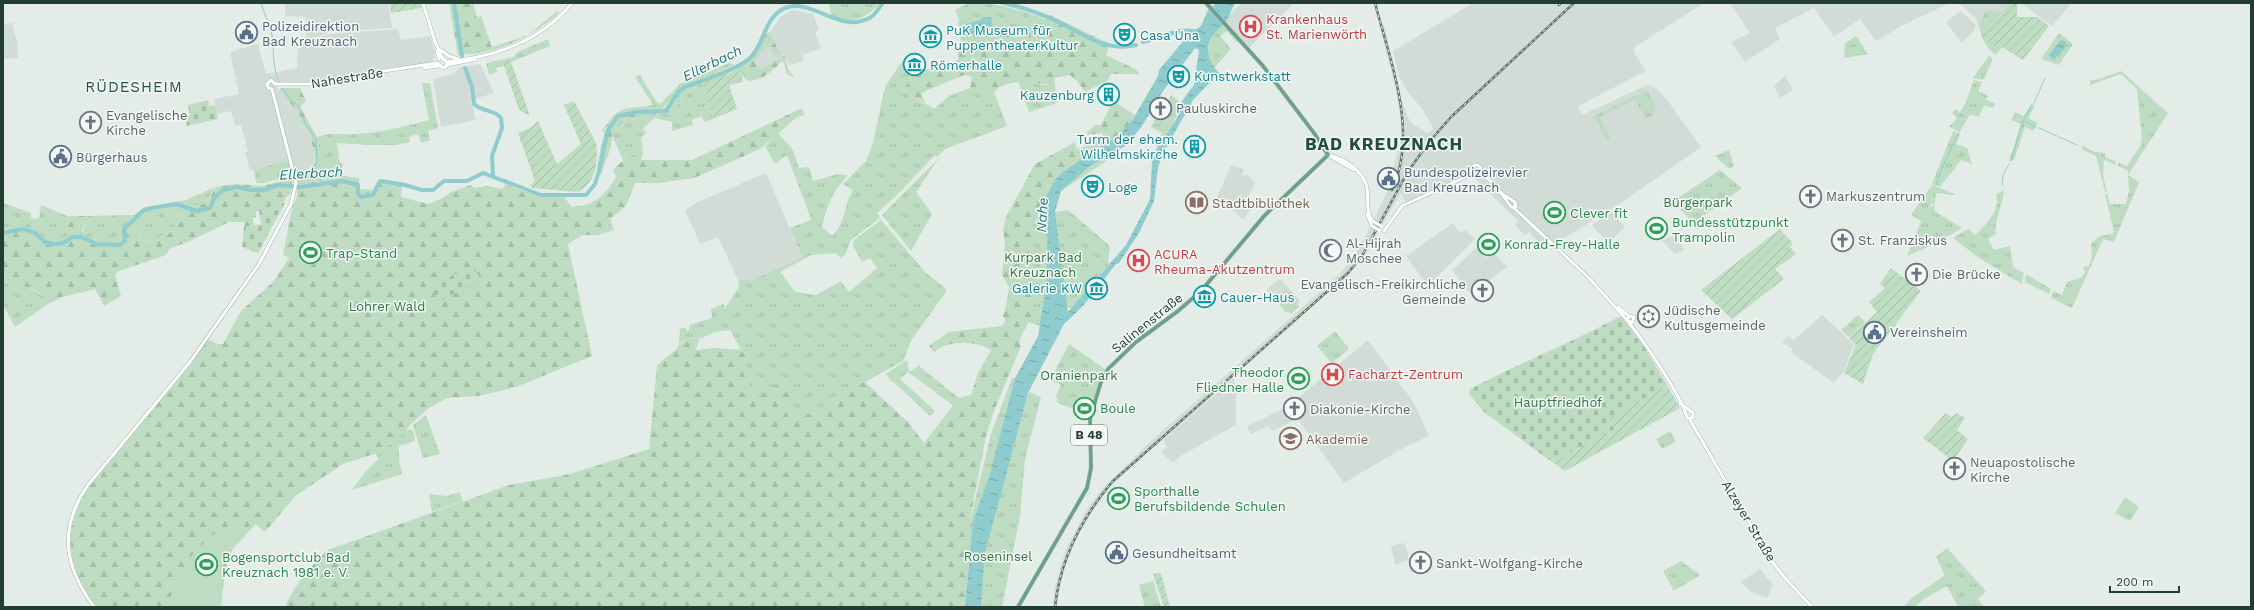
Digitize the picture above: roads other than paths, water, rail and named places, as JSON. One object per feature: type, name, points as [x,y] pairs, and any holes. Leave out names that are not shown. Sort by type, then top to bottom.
[{"type":"main road","points":[[423,3],[441,59],[447,63]]},
{"type":"main road","points":[[438,48],[453,58],[473,59],[497,53],[526,42],[557,19],[572,3]]},
{"type":"main road","points":[[1206,3],[1263,66],[1329,154],[1357,172],[1366,185],[1370,217],[1374,222],[1386,227]]},
{"type":"main road","points":[[435,41],[441,59],[438,65]]},
{"type":"main road","points":[[473,59],[497,53]]},
{"type":"main road","name":"Nahestraße","points":[[275,84],[317,84],[358,75],[438,65],[444,68],[447,63],[473,59]]},
{"type":"main road","points":[[94,607],[79,584],[69,557],[68,533],[75,508],[88,485],[190,362],[259,264],[291,204],[296,189],[296,183],[272,89],[268,86],[268,82],[272,80],[275,84],[272,89]]},
{"type":"main road","name":"Salinenstraße","points":[[1018,607],[1080,502],[1091,476],[1090,418],[1105,374],[1114,362],[1136,342],[1178,311],[1201,291],[1265,215],[1329,154]]},
{"type":"main road","points":[[1384,231],[1402,206],[1471,172],[1476,165],[1480,168],[1480,173]]},
{"type":"main road","points":[[1471,172],[1480,173],[1493,184],[1511,203],[1511,207],[1515,207],[1528,219],[1606,296],[1629,316],[1634,317],[1634,322],[1638,333],[1680,403],[1687,418],[1692,419],[1693,413],[1680,403]]},
{"type":"main road","points":[[1368,202],[1368,217],[1372,226],[1384,231]]},
{"type":"main road","points":[[1511,203],[1516,203],[1515,207]]},
{"type":"main road","points":[[1381,226],[1384,231]]},
{"type":"main road","points":[[1606,296],[1638,333]]},
{"type":"main road","points":[[1628,322],[1629,316]]},
{"type":"main road","points":[[1628,322],[1634,322]]},
{"type":"main road","points":[[1686,414],[1690,411]]},
{"type":"main road","name":"Alzeyer Straße","points":[[1692,419],[1695,429],[1771,560],[1785,578],[1812,607]]},
{"type":"water","points":[[1216,3],[1236,3],[1226,22],[1215,33],[1209,43],[1208,53],[1212,64],[1219,73],[1193,100],[1162,155],[1158,168],[1154,201],[1139,233],[1119,263],[1116,264],[1083,306],[1064,324],[1028,393],[985,553],[981,607],[965,607],[973,521],[990,473],[1015,378],[1038,336],[1046,287],[1048,217],[1046,197],[1055,180],[1064,171],[1118,136],[1133,119],[1158,76],[1159,70],[1190,33],[1201,26],[1208,10]],"holes":[[[1195,48],[1199,50],[1194,85],[1182,101],[1178,116],[1157,148],[1152,162],[1150,199],[1126,245],[1068,312],[1055,212],[1061,191],[1090,166],[1127,145],[1142,126],[1163,91]]]},
{"type":"water","points":[[983,17],[991,17],[993,29],[983,34],[980,31],[965,36],[962,25],[981,20]]},
{"type":"water","points":[[2061,40],[2066,42],[2066,47],[2054,60],[2049,55]]},
{"type":"waterway","points":[[261,3],[272,35],[274,64],[279,81]]},
{"type":"waterway","points":[[454,3],[462,56]]},
{"type":"waterway","name":"Ellerbach","points":[[3,233],[23,229],[35,233],[45,242],[53,244],[63,243],[73,237],[81,237],[97,244],[120,245],[125,241],[124,229],[144,210],[176,204],[197,211],[210,208],[214,198],[223,190],[237,187],[250,190],[264,190],[278,185],[301,187],[343,181],[358,185],[358,194],[361,197],[373,195],[381,181],[405,185],[422,190],[433,190],[444,181],[467,181],[483,173],[541,195],[586,195],[595,184],[608,130],[618,116],[637,112],[666,111],[678,92],[685,87],[718,75],[743,63],[755,53],[769,23],[780,11],[788,7],[798,6],[849,22],[860,21],[873,16],[883,3]]},
{"type":"waterway","name":"Ellerbach","points":[[1003,3],[1047,17],[1088,38],[1106,45],[1125,47],[1136,45]]},
{"type":"waterway","name":"Ellerbach","points":[[1143,42],[1178,32],[1196,32]]},
{"type":"waterway","points":[[465,68],[472,87],[474,104],[477,107],[495,113],[501,118],[502,128],[492,156],[493,176]]},
{"type":"waterway","points":[[2034,103],[2045,78]]},
{"type":"waterway","points":[[282,88],[292,102],[298,105],[306,125],[316,139],[317,161],[314,167],[322,183]]},
{"type":"waterway","points":[[2011,161],[2023,121],[2032,105]]},
{"type":"waterway","points":[[2026,122],[2036,127]]},
{"type":"waterway","points":[[2039,128],[2057,136]]},
{"type":"waterway","points":[[1936,185],[1941,170],[1958,134]]},
{"type":"waterway","points":[[2059,137],[2077,145]]},
{"type":"waterway","points":[[2002,185],[2003,175],[2009,164]]},
{"type":"railway","points":[[1375,3],[1394,72],[1402,121],[1403,144],[1400,168],[1392,190]]},
{"type":"railway","points":[[1055,607],[1062,572],[1074,540],[1091,510],[1112,482],[1348,273],[1362,256],[1407,173],[1429,142],[1451,117],[1574,3]]},
{"type":"place","name":"Krankenhaus St. Marienwörth","points":[[1251,26]]},
{"type":"place","name":"Polizeidirektion Bad Kreuznach","points":[[247,33]]},
{"type":"place","name":"Casa Una","points":[[1124,35]]},
{"type":"place","name":"PuK Museum für PuppentheaterKultur","points":[[930,37]]},
{"type":"place","name":"Römerhalle","points":[[915,65]]},
{"type":"place","name":"Kunstwerkstatt","points":[[1179,76]]},
{"type":"place","name":"Kauzenburg","points":[[1109,95]]},
{"type":"place","name":"Pauluskirche","points":[[1160,108]]},
{"type":"place","name":"Evangelische Kirche","points":[[91,122]]},
{"type":"place","name":"Turm der ehem. Wilhelmskirche","points":[[1194,146]]},
{"type":"place","name":"Bürgerhaus","points":[[60,157]]},
{"type":"place","name":"Bundespolizeirevier Bad Kreuznach","points":[[1388,179]]},
{"type":"place","name":"Loge","points":[[1093,187]]},
{"type":"place","name":"Markuszentrum","points":[[1811,196]]},
{"type":"place","name":"Stadtbibliothek","points":[[1197,203]]},
{"type":"place","name":"Clever fit","points":[[1555,213]]},
{"type":"place","name":"Bundesstützpunkt Trampolin","points":[[1656,229]]},
{"type":"place","name":"St. Franziskus","points":[[1842,240]]},
{"type":"place","name":"Konrad-Frey-Halle","points":[[1488,244]]},
{"type":"place","name":"Al-Hijrah Moschee","points":[[1330,250]]},
{"type":"place","name":"Trap-Stand","points":[[311,253]]},
{"type":"place","name":"ACURA Rheuma-Akutzentrum","points":[[1138,261]]},
{"type":"place","name":"Die Brücke","points":[[1916,274]]},
{"type":"place","name":"Galerie KW","points":[[1097,288]]},
{"type":"place","name":"Evangelisch-Freikirchliche Gemeinde","points":[[1482,291]]},
{"type":"place","name":"Cauer-Haus","points":[[1205,297]]},
{"type":"place","name":"Jüdische Kultusgemeinde","points":[[1648,317]]},
{"type":"place","name":"Vereinsheim","points":[[1874,332]]},
{"type":"place","name":"Facharzt-Zentrum","points":[[1333,374]]},
{"type":"place","name":"Theodor Fliedner Halle","points":[[1299,379]]},
{"type":"place","name":"Boule","points":[[1085,408]]},
{"type":"place","name":"Diakonie-Kirche","points":[[1295,409]]},
{"type":"place","name":"Akademie","points":[[1291,439]]},
{"type":"place","name":"Neuapostolische Kirche","points":[[1954,469]]},
{"type":"place","name":"Sporthalle Berufsbildende Schulen","points":[[1118,498]]},
{"type":"place","name":"Gesundheitsamt","points":[[1117,553]]},
{"type":"place","name":"Sankt-Wolfgang-Kirche","points":[[1420,563]]},
{"type":"place","name":"Bogensportclub Bad Kreuznach 1981 e. V.","points":[[206,564]]},
{"type":"district","name":"RÜDESHEIM","points":[[134,87]]},
{"type":"district","name":"BAD KREUZNACH","points":[[1384,144]]},
{"type":"park label","name":"Bürgerpark","points":[[1698,202]]},
{"type":"park label","name":"Kurpark Bad Kreuznach","points":[[1043,264]]},
{"type":"park label","name":"Lohrer Wald","points":[[387,306]]},
{"type":"park label","name":"Oranienpark","points":[[1079,375]]},
{"type":"park label","name":"Hauptfriedhof","points":[[1558,402]]},
{"type":"park label","name":"Roseninsel","points":[[998,556]]},
{"type":"water label","name":"Nahe","points":[[1042,215]]}]
